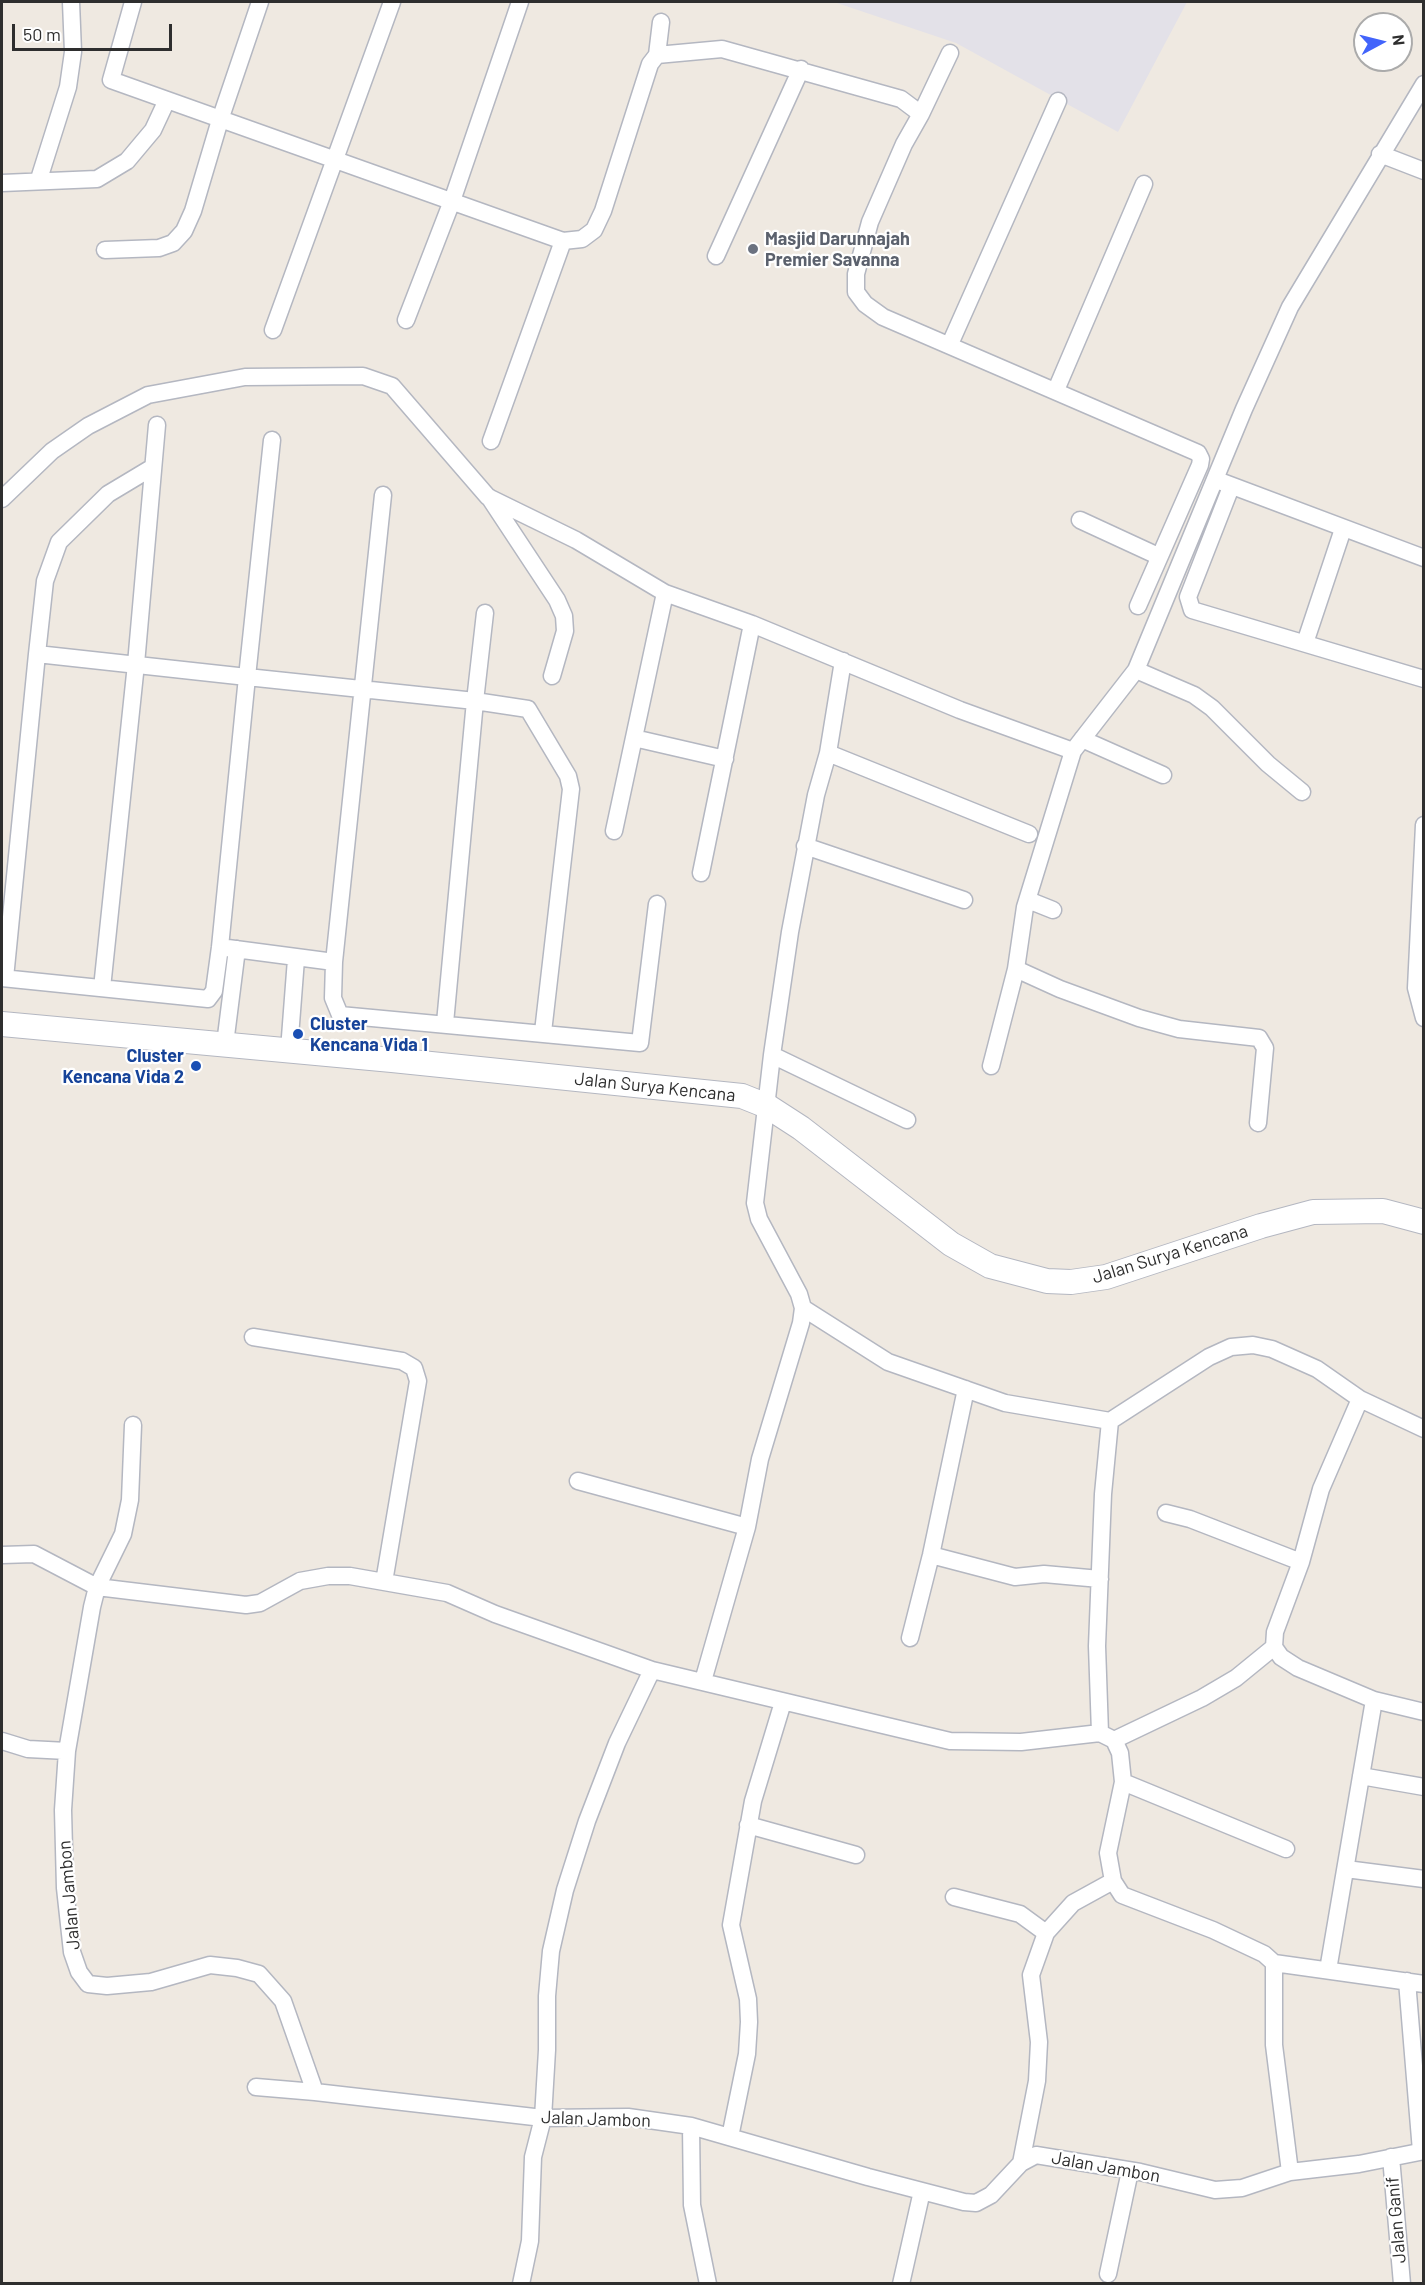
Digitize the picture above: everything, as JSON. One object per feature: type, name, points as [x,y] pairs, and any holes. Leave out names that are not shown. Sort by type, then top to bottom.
[{"type":"street","points":[[39,180],[68,87],[73,52],[71,2]]},
{"type":"street","points":[[133,2],[111,80],[563,241],[582,239],[594,230],[603,211],[650,64],[657,55],[661,22]]},
{"type":"street","points":[[105,250],[159,248],[173,243],[184,231],[193,211],[220,120],[260,2]]},
{"type":"street","points":[[273,330],[336,162],[392,2]]},
{"type":"street","points":[[406,320],[452,201],[520,2]]},
{"type":"street","points":[[657,55],[722,49],[801,69],[902,99],[921,114]]},
{"type":"street","points":[[950,53],[904,144],[870,222],[856,274],[856,292],[865,304],[883,317],[1198,453],[1201,459],[1200,465],[1158,555],[1138,606]]},
{"type":"street","points":[[717,255],[801,69]]},
{"type":"street","points":[[991,1066],[1016,969],[1028,900],[1077,745],[1136,670],[1187,553],[1215,478],[1290,307],[1424,84]]},
{"type":"street","points":[[2,183],[98,179],[127,161],[153,130],[167,100]]},
{"type":"street","points":[[950,344],[1008,220],[1058,101]]},
{"type":"street","points":[[1380,154],[1424,171]]},
{"type":"street","points":[[1056,390],[1144,184]]},
{"type":"street","points":[[491,441],[563,241]]},
{"type":"street","points":[[2,499],[52,451],[88,426],[148,394],[245,377],[363,376],[392,386],[488,497],[557,600],[564,616],[564,631],[552,676]]},
{"type":"street","points":[[102,988],[136,664],[157,425]]},
{"type":"street","points":[[153,467],[108,494],[59,542],[45,581],[3,978],[208,999],[214,991],[220,947],[272,440]]},
{"type":"street","points":[[1215,478],[1231,487],[1424,558]]},
{"type":"street","points":[[1231,487],[1188,597],[1192,610],[1424,679]]},
{"type":"street","points":[[382,495],[364,689],[334,962],[333,998],[340,1015],[543,1032],[640,1043],[657,904]]},
{"type":"street","points":[[488,497],[576,540],[665,593],[753,624],[960,710],[1077,745],[1163,775]]},
{"type":"street","points":[[1080,520],[1158,555]]},
{"type":"street","points":[[1305,643],[1343,529]]},
{"type":"street","points":[[614,831],[665,593]]},
{"type":"street","points":[[445,1023],[485,612]]},
{"type":"street","points":[[701,873],[753,624]]},
{"type":"street","points":[[37,654],[475,700],[528,709],[568,776],[571,789],[543,1032]]},
{"type":"street","points":[[703,1681],[747,1527],[760,1459],[801,1323],[803,1308],[799,1293],[759,1219],[755,1203],[772,1055],[805,846],[828,753],[843,661]]},
{"type":"street","points":[[1136,670],[1194,695],[1212,708],[1268,764],[1302,792]]},
{"type":"street","points":[[634,738],[726,759]]},
{"type":"street","points":[[828,753],[1029,834]]},
{"type":"street","points":[[1424,825],[1416,988],[1424,1018]]},
{"type":"street","points":[[805,846],[964,900]]},
{"type":"street","points":[[1028,900],[1053,910]]},
{"type":"street","points":[[220,947],[296,959],[334,962]]},
{"type":"street","points":[[225,1044],[237,949]]},
{"type":"street","points":[[289,1050],[296,959]]},
{"type":"street","points":[[1016,969],[1060,989],[1169,1026],[1259,1038],[1264,1048],[1264,1064],[1258,1123]]},
{"type":"street","name":"Jalan Surya Kencana","points":[[2,1024],[289,1050],[609,1083],[699,1089],[742,1095],[767,1106],[801,1128],[951,1244],[990,1266],[1047,1281],[1071,1282],[1106,1277],[1261,1226],[1312,1212],[1383,1211],[1424,1222]]},
{"type":"street","points":[[772,1055],[907,1120]]},
{"type":"street","points":[[803,1308],[888,1362],[1005,1403],[1110,1421],[1209,1358],[1231,1347],[1252,1345],[1272,1349],[1317,1369],[1360,1399],[1424,1429]]},
{"type":"street","points":[[253,1337],[402,1360],[414,1368],[418,1381],[384,1582]]},
{"type":"street","points":[[909,1638],[931,1555],[966,1389]]},
{"type":"street","points":[[1360,1399],[1321,1489],[1301,1562],[1275,1632],[1274,1647],[1281,1657],[1298,1668],[1374,1700],[1424,1712]]},
{"type":"street","points":[[1110,1421],[1103,1494],[1097,1646],[1107,1736],[1120,1753],[1123,1782],[1108,1853],[1113,1881],[1122,1895],[1213,1930],[1264,1954],[1274,1963],[1415,1982],[1422,2151]]},
{"type":"street","name":"Jalan Jambon","points":[[133,1425],[130,1500],[123,1534],[97,1587],[67,1751],[63,1810],[64,1888],[72,1952],[79,1972],[88,1984],[107,1986],[151,1982],[210,1965],[259,1974],[283,2001],[315,2092],[543,2118],[628,2117],[691,2126],[868,2178],[976,2203],[991,2195],[1021,2163],[1036,2155],[1130,2171],[1215,2190],[1242,2188],[1290,2172],[1359,2164],[1422,2151]]},
{"type":"street","points":[[578,1481],[747,1527]]},
{"type":"street","points":[[1166,1513],[1190,1519],[1301,1562]]},
{"type":"street","points":[[2,1555],[34,1554],[97,1587],[246,1605],[260,1603],[300,1581],[328,1576],[350,1576],[447,1593],[495,1614],[652,1670],[950,1741],[1021,1742],[1107,1736],[1219,1688],[1236,1678],[1274,1647]]},
{"type":"street","points":[[931,1555],[1015,1577],[1044,1574],[1100,1579]]},
{"type":"street","points":[[520,2283],[530,2241],[533,2157],[543,2118],[547,1996],[551,1951],[565,1890],[587,1821],[616,1743],[652,1670]]},
{"type":"street","points":[[1328,1970],[1374,1700]]},
{"type":"street","points":[[730,2136],[747,2054],[749,2022],[748,1999],[731,1925],[748,1825],[783,1702]]},
{"type":"street","points":[[2,1741],[27,1749],[67,1751]]},
{"type":"street","points":[[1361,1776],[1424,1787]]},
{"type":"street","points":[[1123,1782],[1286,1849]]},
{"type":"street","points":[[748,1825],[856,1855]]},
{"type":"street","points":[[1346,1869],[1424,1879]]},
{"type":"street","points":[[1021,2163],[1037,2081],[1039,2042],[1031,1975],[1046,1933],[1073,1904],[1113,1881]]},
{"type":"street","points":[[954,1897],[1020,1914],[1046,1933]]},
{"type":"street","points":[[1274,1963],[1274,2045],[1290,2172]]},
{"type":"street","points":[[256,2087],[315,2092]]},
{"type":"street","points":[[691,2126],[692,2205],[708,2283]]},
{"type":"street","name":"Jalan Ganif","points":[[1391,2157],[1401,2283]]},
{"type":"street","points":[[1108,2274],[1130,2171]]},
{"type":"street","points":[[901,2283],[922,2190]]},
{"type":"shaded area","points":[[834,2],[1187,2],[1118,132],[956,43]]},
{"type":"place","name":"Masjid Darunnajah Premier Savanna","points":[[753,249]]},
{"type":"place","name":"Cluster Kencana Vida 1","points":[[298,1034]]},
{"type":"place","name":"Cluster Kencana Vida 2","points":[[196,1066]]}]
